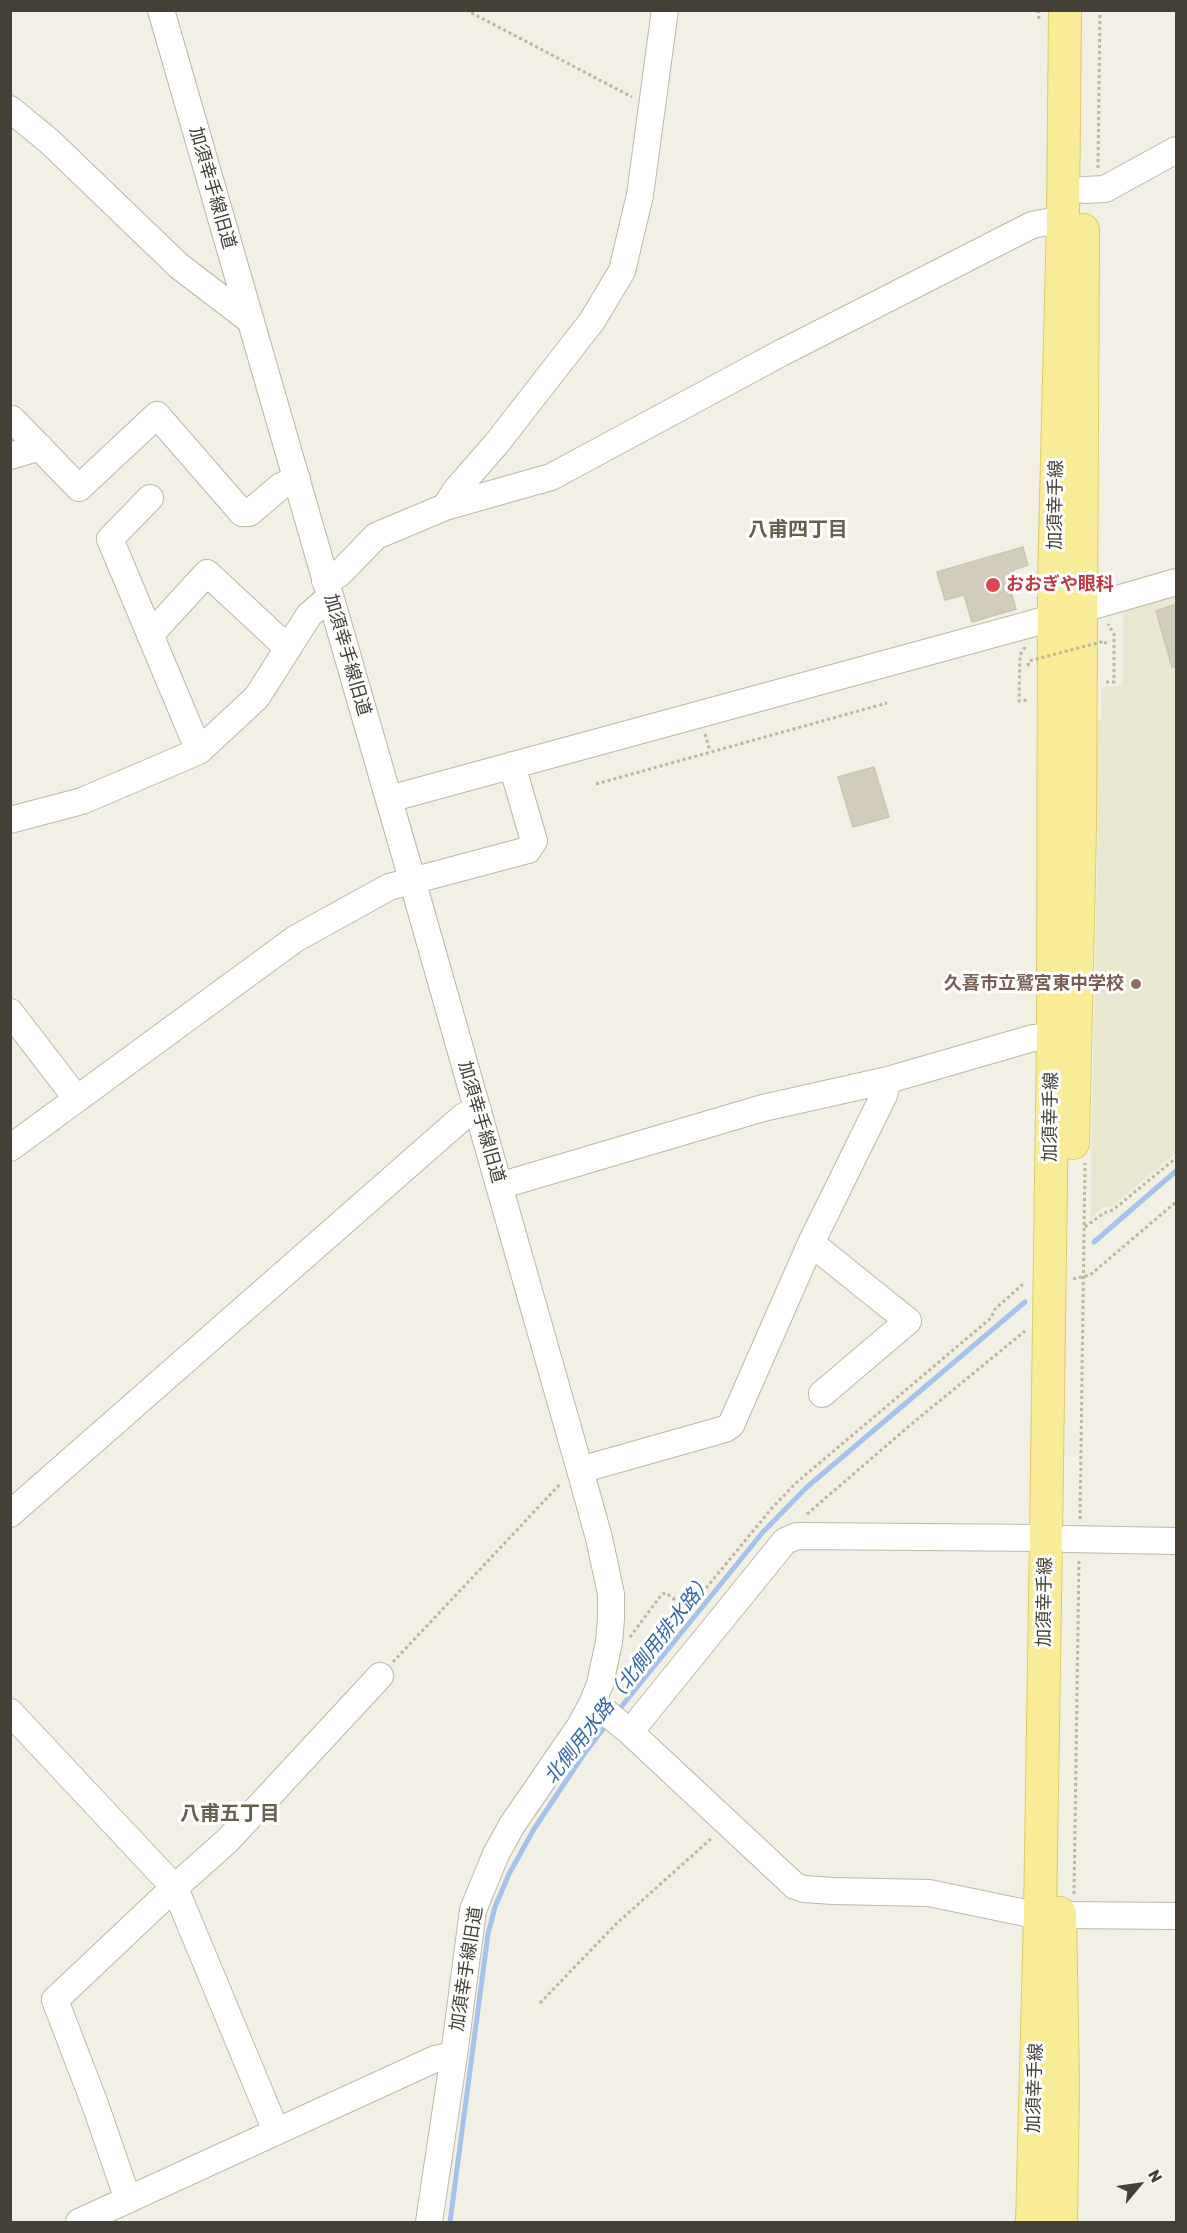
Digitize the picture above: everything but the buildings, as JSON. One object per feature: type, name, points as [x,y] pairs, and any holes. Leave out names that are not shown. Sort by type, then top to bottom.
[{"type":"main road","name":"加須幸手線","points":[[1065,10],[1063,219],[1080,616],[1053,1037],[1049,1327],[1068,1539]]},
{"type":"main road","name":"加須幸手線","points":[[1032,2223],[1058,1908],[1078,1274],[1080,616],[1091,184],[1085,10]]},
{"type":"main road","name":"加須幸手線","points":[[1058,1908],[1063,2085],[1061,2223]]},
{"type":"street","name":"加須幸手線旧道","points":[[161,10],[389,798],[608,1572],[611,1603],[609,1639],[600,1684],[613,1713],[580,1726],[512,1825],[496,1854],[473,1910],[429,2223]]},
{"type":"street","points":[[445,507],[456,490],[497,443],[592,321],[622,271],[640,195],[665,10]]},
{"type":"street","points":[[10,109],[49,141],[179,266],[251,321]]},
{"type":"street","points":[[1091,184],[1105,189],[1176,150]]},
{"type":"street","points":[[10,820],[82,801],[199,751],[258,697],[309,615],[328,589],[339,574],[376,536],[445,507],[551,477],[783,352],[1032,225],[1063,219]]},
{"type":"street","points":[[12,418],[79,488],[157,415],[243,513],[249,513],[281,486],[297,479]]},
{"type":"street","points":[[10,456],[40,447]]},
{"type":"street","points":[[150,498],[110,538],[199,751]]},
{"type":"street","points":[[150,635],[207,573],[289,647]]},
{"type":"street","points":[[389,798],[1080,616],[1176,582]]},
{"type":"street","points":[[10,1148],[295,939],[389,887],[528,850],[534,841],[512,765]]},
{"type":"street","points":[[10,1012],[77,1099]]},
{"type":"street","points":[[499,1186],[763,1108],[888,1080],[1034,1038],[1053,1037]]},
{"type":"street","points":[[580,1470],[725,1429],[731,1425],[811,1242],[884,1095],[888,1080]]},
{"type":"street","points":[[10,1514],[464,1116],[478,1110]]},
{"type":"street","points":[[811,1242],[908,1321],[822,1394]]},
{"type":"street","points":[[1176,1541],[796,1536],[785,1541],[613,1713],[795,1886],[804,1889],[929,1893],[1058,1908],[1176,1916]]},
{"type":"street","points":[[128,2200],[96,2107],[55,2000],[235,1832],[380,1676]]},
{"type":"street","points":[[10,1712],[175,1888],[276,2132]]},
{"type":"street","points":[[79,2223],[435,2059],[454,2055]]},
{"type":"path","points":[[466,10],[652,105]]},
{"type":"path","points":[[1091,184],[1100,10]]},
{"type":"path","points":[[1080,616],[1114,634],[1114,682],[1106,682],[1106,673]]},
{"type":"path","points":[[1028,666],[1029,661],[1105,641],[1106,654]]},
{"type":"path","points":[[1025,649],[1020,655],[1019,701],[1028,701],[1028,689]]},
{"type":"path","points":[[596,784],[887,703]]},
{"type":"path","points":[[703,727],[710,751]]},
{"type":"path","points":[[1085,1227],[1104,1213],[1113,1210],[1176,1158]]},
{"type":"path","points":[[1058,1908],[1078,1274],[1090,1275],[1176,1202]]},
{"type":"path","points":[[613,1713],[688,1610],[772,1508],[798,1482],[991,1317],[995,1309],[1025,1282]]},
{"type":"path","points":[[796,1536],[799,1520],[915,1421],[1023,1332],[1034,1327],[1049,1327]]},
{"type":"path","points":[[380,1676],[565,1479],[580,1470]]},
{"type":"path","points":[[609,1639],[624,1639],[633,1635],[658,1600],[666,1593],[688,1610]]},
{"type":"path","points":[[540,2003],[617,1923],[728,1824]]},
{"type":"shaded area","name":"久喜市立鷲宮東中学校","points":[[1176,593],[1176,1153],[1113,1206],[1103,1207],[1090,1219],[1098,815],[1094,806],[1097,721],[1101,720],[1101,687],[1122,686],[1123,613],[1121,608]]},
{"type":"waterway","name":"北側用水路（北側用排水路）","points":[[1094,1242],[1176,1171]]},
{"type":"waterway","name":"北側用水路（北側用排水路）","points":[[617,1712],[763,1532],[807,1487],[1025,1302]]},
{"type":"waterway","name":"北側用水路（北側用排水路）","points":[[450,2222],[488,1934],[495,1907],[509,1874],[534,1829],[607,1724]]},
{"type":"place","name":"おおぎや眼科","points":[[993,585]]},
{"type":"place","name":"久喜市立鷲宮東中学校","points":[[1136,984]]},
{"type":"district","name":"八甫四丁目","points":[[798,530]]},
{"type":"district","name":"八甫五丁目","points":[[230,1814]]}]
